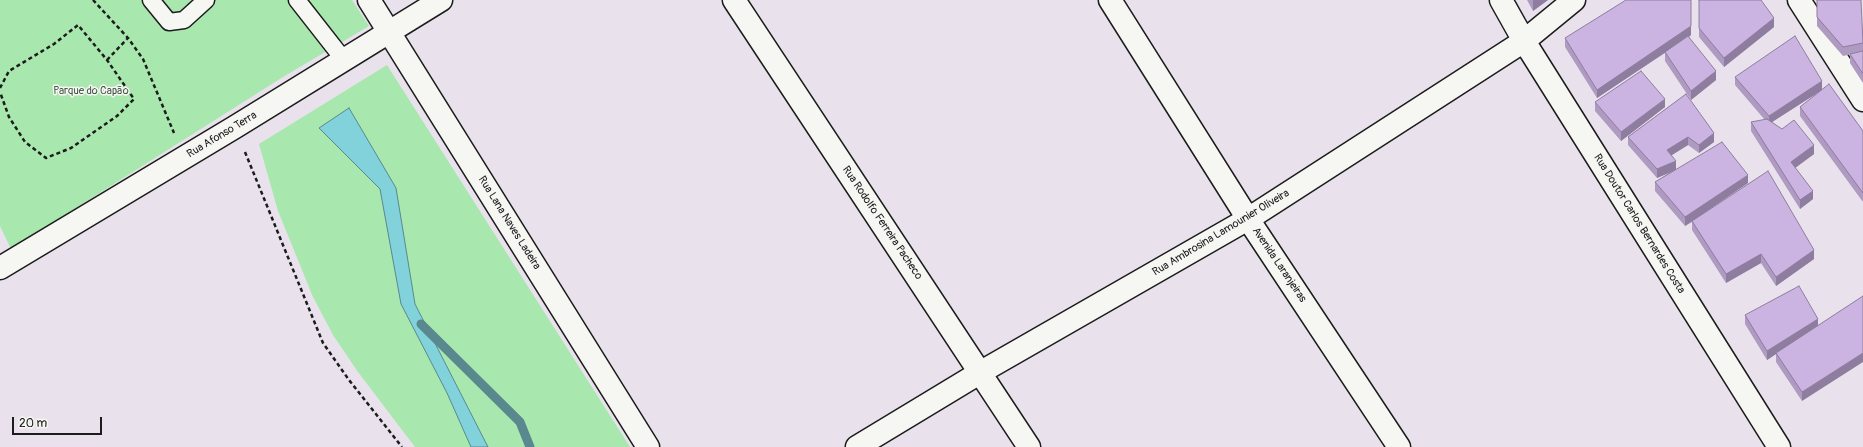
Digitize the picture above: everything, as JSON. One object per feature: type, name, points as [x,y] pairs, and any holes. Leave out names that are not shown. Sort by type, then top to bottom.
[{"type":"street","name":"Rua Lana Naves Ladeira","points":[[369,0],[648,447]]},
{"type":"street","name":"Rua Afonso Terra","points":[[0,268],[184,158],[441,0]]},
{"type":"street","name":"Rua Rodolfo Ferreira Pacheco","points":[[734,0],[1029,447]]},
{"type":"street","name":"Avenida Laranjeiras","points":[[1110,0],[1248,219],[1399,447]]},
{"type":"street","name":"Rua Doutor Carlos Bernardes Costa","points":[[1501,0],[1524,41],[1779,447]]},
{"type":"street","name":"Rua Ambrosina Lamounier Oliveira","points":[[857,447],[980,372],[1248,219],[1524,41],[1574,0]]},
{"type":"street","points":[[1799,0],[1863,100]]},
{"type":"lane","points":[[151,0],[169,22],[184,20],[206,0]]},
{"type":"lane","points":[[297,0],[344,60]]},
{"type":"path","points":[[93,0],[128,38],[143,59],[184,158]]},
{"type":"path","points":[[0,88],[9,71],[54,44],[78,25],[107,60],[134,99],[116,116],[71,148],[46,158],[25,142],[9,117],[0,92]]},
{"type":"path","points":[[107,60],[128,38]]},
{"type":"path","points":[[235,127],[323,343],[349,380],[402,447]]},
{"type":"green space","name":"Parque do Capão","points":[[0,0],[352,0],[369,26],[283,77],[11,249],[0,226]]},
{"type":"green space","points":[[387,65],[630,447],[415,447],[358,372],[333,335],[313,297],[278,211],[259,144]]},
{"type":"water","points":[[349,108],[396,188],[415,304],[488,447],[471,447],[447,393],[401,304],[380,189],[319,128]]},
{"type":"building","points":[[1626,0],[1691,0],[1691,26],[1597,90],[1565,38]]},
{"type":"building","points":[[1699,0],[1761,0],[1774,18],[1724,58],[1699,28]]},
{"type":"building","points":[[1817,0],[1861,0],[1863,43],[1843,47],[1817,17]]},
{"type":"building","points":[[1688,36],[1716,71],[1691,91],[1665,52]]},
{"type":"building","points":[[1795,36],[1822,81],[1769,116],[1735,77]]},
{"type":"building","points":[[1863,51],[1863,74],[1850,54]]},
{"type":"building","points":[[1641,71],[1665,99],[1621,132],[1595,102]]},
{"type":"building","points":[[1829,84],[1863,131],[1863,193],[1800,107]]},
{"type":"building","points":[[1686,94],[1714,133],[1699,145],[1688,137],[1667,150],[1676,161],[1657,169],[1628,137]]},
{"type":"building","points":[[1767,119],[1782,129],[1794,120],[1814,145],[1791,162],[1813,191],[1800,200],[1751,122]]},
{"type":"building","points":[[1722,142],[1748,175],[1685,217],[1655,182]]},
{"type":"building","points":[[1768,171],[1814,250],[1776,277],[1761,254],[1726,274],[1692,221]]},
{"type":"building","points":[[1799,286],[1818,319],[1767,351],[1745,315]]},
{"type":"building","points":[[1863,296],[1863,353],[1802,392],[1776,353]]},
{"type":"waterway","points":[[421,324],[520,422],[530,447]]}]
